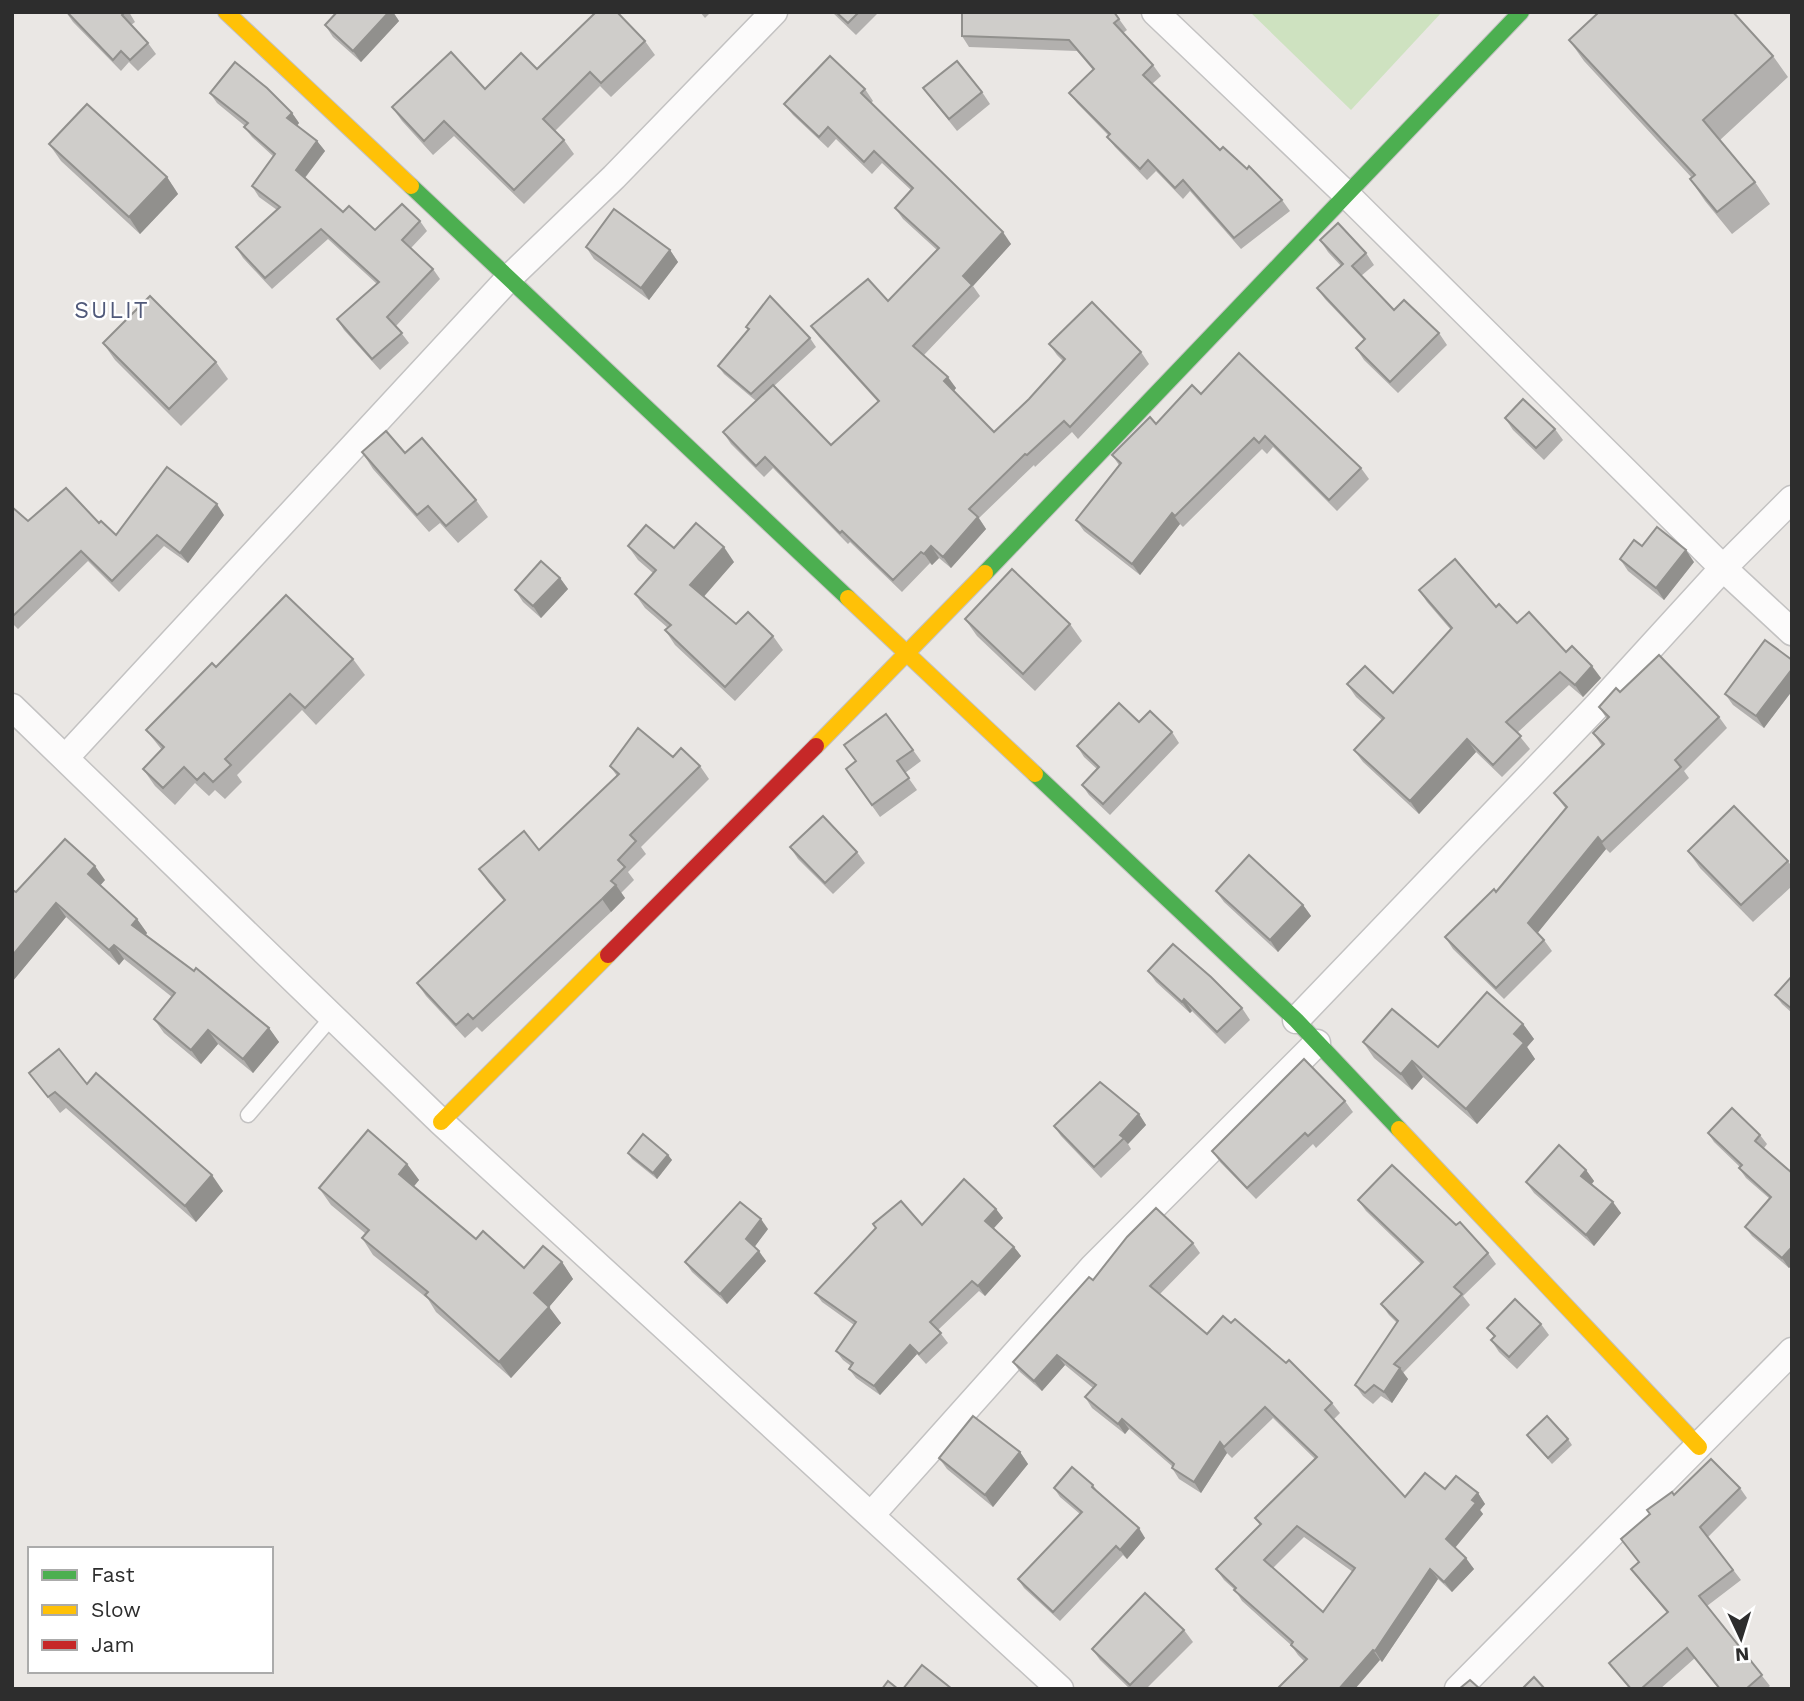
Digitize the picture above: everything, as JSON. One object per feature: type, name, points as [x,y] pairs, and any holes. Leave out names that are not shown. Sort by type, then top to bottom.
[{"type":"street","points":[[226,12],[1296,1020],[1699,1447]]},
{"type":"street","points":[[66,757],[509,278],[614,177],[774,12]]},
{"type":"street","points":[[1155,12],[1348,196],[1723,568],[1792,632]]},
{"type":"street","points":[[441,1122],[909,653],[1521,12]]},
{"type":"street","points":[[1296,1020],[1588,716],[1723,568],[1792,499]]},
{"type":"street","points":[[12,707],[441,1122],[1060,1689]]},
{"type":"street","points":[[872,1514],[1093,1267],[1317,1043]]},
{"type":"street","points":[[1458,1689],[1792,1351]]},
{"type":"lane","points":[[248,1115],[332,1017]]},
{"type":"green space","points":[[1250,12],[1442,12],[1351,110]]},
{"type":"building","points":[[67,12],[125,12],[122,15],[148,43],[130,60],[121,51],[113,60]]},
{"type":"building","points":[[337,12],[389,12],[353,51],[325,25]]},
{"type":"building","points":[[596,12],[617,12],[645,41],[601,83],[590,72],[543,119],[564,140],[514,190],[444,121],[424,141],[392,107],[451,52],[485,89],[521,53],[537,69]]},
{"type":"building","points":[[836,12],[859,12],[848,23]]},
{"type":"building","points":[[962,12],[1114,12],[1119,19],[1114,23],[1153,65],[1143,75],[1220,150],[1223,147],[1247,169],[1249,166],[1282,200],[1234,238],[1183,180],[1175,188],[1148,160],[1140,169],[1107,137],[1110,134],[1069,93],[1094,69],[1069,40],[962,36]]},
{"type":"building","points":[[1599,12],[1733,12],[1773,56],[1703,120],[1755,182],[1717,212],[1690,179],[1695,175],[1569,40]]},
{"type":"building","points":[[830,56],[865,89],[861,93],[1003,232],[963,276],[972,285],[913,346],[948,377],[944,381],[994,432],[1065,359],[1049,344],[1092,302],[1141,352],[1070,427],[1064,421],[1025,454],[969,509],[978,517],[943,557],[931,546],[924,554],[921,552],[893,580],[842,531],[840,533],[765,457],[756,466],[723,432],[773,385],[831,445],[879,401],[811,326],[868,279],[888,301],[939,248],[895,208],[913,188],[874,151],[864,162],[828,127],[819,137],[784,104]]},
{"type":"building","points":[[957,61],[982,92],[949,119],[923,88]]},
{"type":"building","points":[[235,62],[292,113],[287,118],[317,141],[296,170],[343,212],[349,206],[375,230],[402,204],[420,221],[402,240],[433,269],[387,317],[402,333],[372,359],[337,319],[379,282],[321,229],[265,278],[236,247],[280,207],[252,186],[275,154],[244,127],[248,123],[210,93]]},
{"type":"building","points":[[87,104],[167,177],[129,217],[49,144]]},
{"type":"building","points":[[614,209],[670,250],[641,288],[586,247]]},
{"type":"building","points":[[1338,223],[1366,253],[1352,266],[1394,310],[1404,300],[1439,333],[1390,382],[1356,348],[1365,339],[1317,288],[1343,264],[1320,240]]},
{"type":"building","points":[[150,296],[216,362],[169,409],[103,343]]},
{"type":"building","points":[[770,296],[810,338],[751,394],[718,366],[749,329],[746,327]]},
{"type":"building","points":[[1239,353],[1361,468],[1329,500],[1265,436],[1259,443],[1254,438],[1175,516],[1172,513],[1132,564],[1076,520],[1121,463],[1112,455],[1150,417],[1156,424],[1192,385],[1201,394]]},
{"type":"building","points":[[1523,399],[1555,429],[1536,448],[1505,418]]},
{"type":"building","points":[[386,431],[405,453],[422,438],[476,500],[446,526],[428,506],[417,515],[362,452]]},
{"type":"building","points":[[167,467],[217,504],[180,553],[157,535],[112,581],[81,551],[12,617],[12,507],[28,521],[66,488],[99,523],[101,521],[116,535]]},
{"type":"building","points":[[696,523],[724,547],[690,585],[736,624],[748,612],[773,636],[725,687],[665,630],[671,625],[635,594],[656,570],[628,546],[646,525],[674,548]]},
{"type":"building","points":[[1657,527],[1686,550],[1656,588],[1620,559],[1634,540],[1642,546]]},
{"type":"building","points":[[1455,559],[1496,607],[1499,604],[1517,623],[1529,612],[1566,652],[1572,646],[1592,666],[1575,685],[1560,672],[1506,722],[1521,736],[1493,765],[1467,739],[1410,801],[1354,750],[1384,718],[1347,684],[1365,666],[1393,693],[1452,628],[1419,590]]},
{"type":"building","points":[[541,561],[560,578],[533,606],[515,590]]},
{"type":"building","points":[[1012,569],[1070,624],[1023,674],[965,619]]},
{"type":"building","points":[[286,595],[353,659],[305,708],[290,694],[225,759],[231,765],[213,782],[204,773],[197,780],[184,767],[163,788],[143,769],[164,747],[146,730],[212,663],[216,667]]},
{"type":"building","points":[[1765,640],[1792,660],[1792,669],[1756,716],[1725,694]]},
{"type":"building","points":[[1659,655],[1719,717],[1675,760],[1681,767],[1602,842],[1598,837],[1528,923],[1544,940],[1496,988],[1445,937],[1494,889],[1496,892],[1567,807],[1554,793],[1604,744],[1593,733],[1609,717],[1599,707],[1616,688],[1620,692]]},
{"type":"building","points":[[1119,703],[1139,722],[1150,711],[1172,732],[1103,804],[1082,785],[1099,767],[1077,746]]},
{"type":"building","points":[[886,714],[913,750],[897,761],[909,778],[872,805],[846,769],[856,761],[844,745]]},
{"type":"building","points":[[638,728],[673,757],[681,748],[700,766],[630,835],[636,841],[618,860],[625,867],[611,881],[616,885],[473,1019],[468,1014],[456,1025],[417,983],[505,900],[479,869],[524,831],[539,850],[619,774],[610,766]]},
{"type":"building","points":[[1734,806],[1788,861],[1741,905],[1688,851]]},
{"type":"building","points":[[823,816],[857,852],[825,883],[790,847]]},
{"type":"building","points":[[65,839],[95,866],[88,874],[137,919],[132,925],[194,971],[196,968],[269,1028],[243,1059],[208,1030],[191,1050],[154,1019],[175,993],[114,945],[109,950],[56,903],[12,956],[12,890],[16,892]]},
{"type":"building","points":[[1249,855],[1303,905],[1270,940],[1216,891]]},
{"type":"building","points":[[1173,944],[1242,1008],[1217,1032],[1184,999],[1182,1002],[1148,971]]},
{"type":"building","points":[[1792,976],[1792,1009],[1775,995]]},
{"type":"building","points":[[1487,992],[1523,1024],[1514,1034],[1524,1043],[1466,1109],[1412,1061],[1401,1074],[1363,1042],[1392,1009],[1438,1047]]},
{"type":"building","points":[[59,1049],[87,1084],[96,1073],[212,1175],[185,1206],[55,1092],[48,1097],[29,1073]]},
{"type":"building","points":[[1304,1059],[1345,1101],[1308,1136],[1305,1133],[1247,1188],[1212,1151]]},
{"type":"building","points":[[1100,1082],[1139,1114],[1120,1135],[1124,1138],[1094,1167],[1054,1126]]},
{"type":"building","points":[[1732,1108],[1760,1135],[1755,1141],[1792,1173],[1792,1247],[1782,1258],[1745,1227],[1771,1197],[1739,1168],[1742,1165],[1708,1133]]},
{"type":"building","points":[[368,1130],[407,1164],[399,1174],[476,1239],[483,1231],[524,1268],[543,1246],[562,1262],[534,1293],[549,1307],[499,1362],[425,1295],[428,1292],[362,1238],[369,1230],[319,1188]]},
{"type":"building","points":[[643,1134],[668,1155],[653,1173],[628,1153]]},
{"type":"building","points":[[1559,1145],[1586,1170],[1581,1176],[1613,1202],[1586,1235],[1526,1182]]},
{"type":"building","points":[[1392,1165],[1456,1225],[1460,1222],[1488,1253],[1454,1287],[1462,1294],[1394,1364],[1400,1368],[1384,1392],[1374,1385],[1365,1393],[1355,1385],[1398,1321],[1381,1304],[1423,1262],[1358,1200]]},
{"type":"building","points":[[964,1179],[996,1209],[985,1221],[1014,1247],[978,1286],[972,1281],[930,1322],[941,1333],[919,1354],[910,1345],[874,1386],[849,1369],[853,1363],[836,1351],[856,1322],[815,1293],[876,1228],[873,1224],[901,1201],[922,1225]]},
{"type":"building","points":[[740,1202],[761,1219],[746,1239],[759,1251],[720,1294],[685,1262]]},
{"type":"building","points":[[1156,1208],[1193,1243],[1150,1286],[1207,1334],[1223,1316],[1231,1323],[1235,1319],[1286,1363],[1289,1360],[1332,1403],[1325,1410],[1405,1497],[1425,1473],[1445,1489],[1456,1476],[1478,1493],[1472,1500],[1476,1503],[1446,1539],[1466,1558],[1444,1582],[1430,1569],[1375,1651],[1373,1650],[1339,1689],[1277,1689],[1307,1659],[1291,1645],[1293,1642],[1234,1590],[1236,1588],[1216,1569],[1261,1524],[1255,1518],[1317,1457],[1265,1407],[1224,1447],[1220,1442],[1194,1482],[1172,1468],[1174,1464],[1122,1419],[1118,1424],[1085,1397],[1096,1385],[1057,1355],[1034,1381],[1013,1362],[1089,1277],[1093,1280],[1127,1237]],"holes":[[[1297,1526],[1355,1568],[1323,1612],[1264,1560]]]},
{"type":"building","points":[[1515,1299],[1541,1324],[1509,1357],[1491,1340],[1495,1336],[1487,1328]]},
{"type":"building","points":[[973,1416],[1020,1452],[985,1495],[939,1458]]},
{"type":"building","points":[[1547,1416],[1568,1439],[1548,1458],[1527,1435]]},
{"type":"building","points":[[1711,1459],[1740,1488],[1700,1527],[1733,1570],[1699,1596],[1762,1675],[1746,1689],[1720,1689],[1687,1648],[1641,1689],[1631,1689],[1609,1663],[1668,1612],[1631,1569],[1639,1562],[1621,1539],[1650,1514],[1647,1510],[1672,1492],[1674,1495]]},
{"type":"building","points":[[1072,1467],[1139,1528],[1120,1550],[1116,1546],[1053,1612],[1018,1579],[1082,1512],[1054,1488]]},
{"type":"building","points":[[1145,1593],[1184,1630],[1130,1685],[1092,1649]]},
{"type":"building","points":[[922,1665],[952,1689],[903,1689]]},
{"type":"building","points":[[1534,1677],[1545,1689],[1522,1689]]},
{"type":"building","points":[[1470,1680],[1480,1689],[1459,1689]]},
{"type":"building","points":[[888,1681],[898,1689],[882,1689]]},
{"type":"traffic: fast","points":[[985,573],[1521,12]]},
{"type":"traffic: fast","points":[[411,186],[848,598]]},
{"type":"traffic: fast","points":[[1035,774],[1296,1020],[1399,1129]]},
{"type":"traffic: slow","points":[[226,12],[411,186]]},
{"type":"traffic: slow","points":[[816,746],[985,573]]},
{"type":"traffic: slow","points":[[848,598],[1035,774]]},
{"type":"traffic: slow","points":[[441,1122],[608,955]]},
{"type":"traffic: slow","points":[[1399,1129],[1699,1447]]},
{"type":"traffic: jam","points":[[608,955],[816,746]]},
{"type":"district","name":"SULIT","points":[[112,310]]}]
